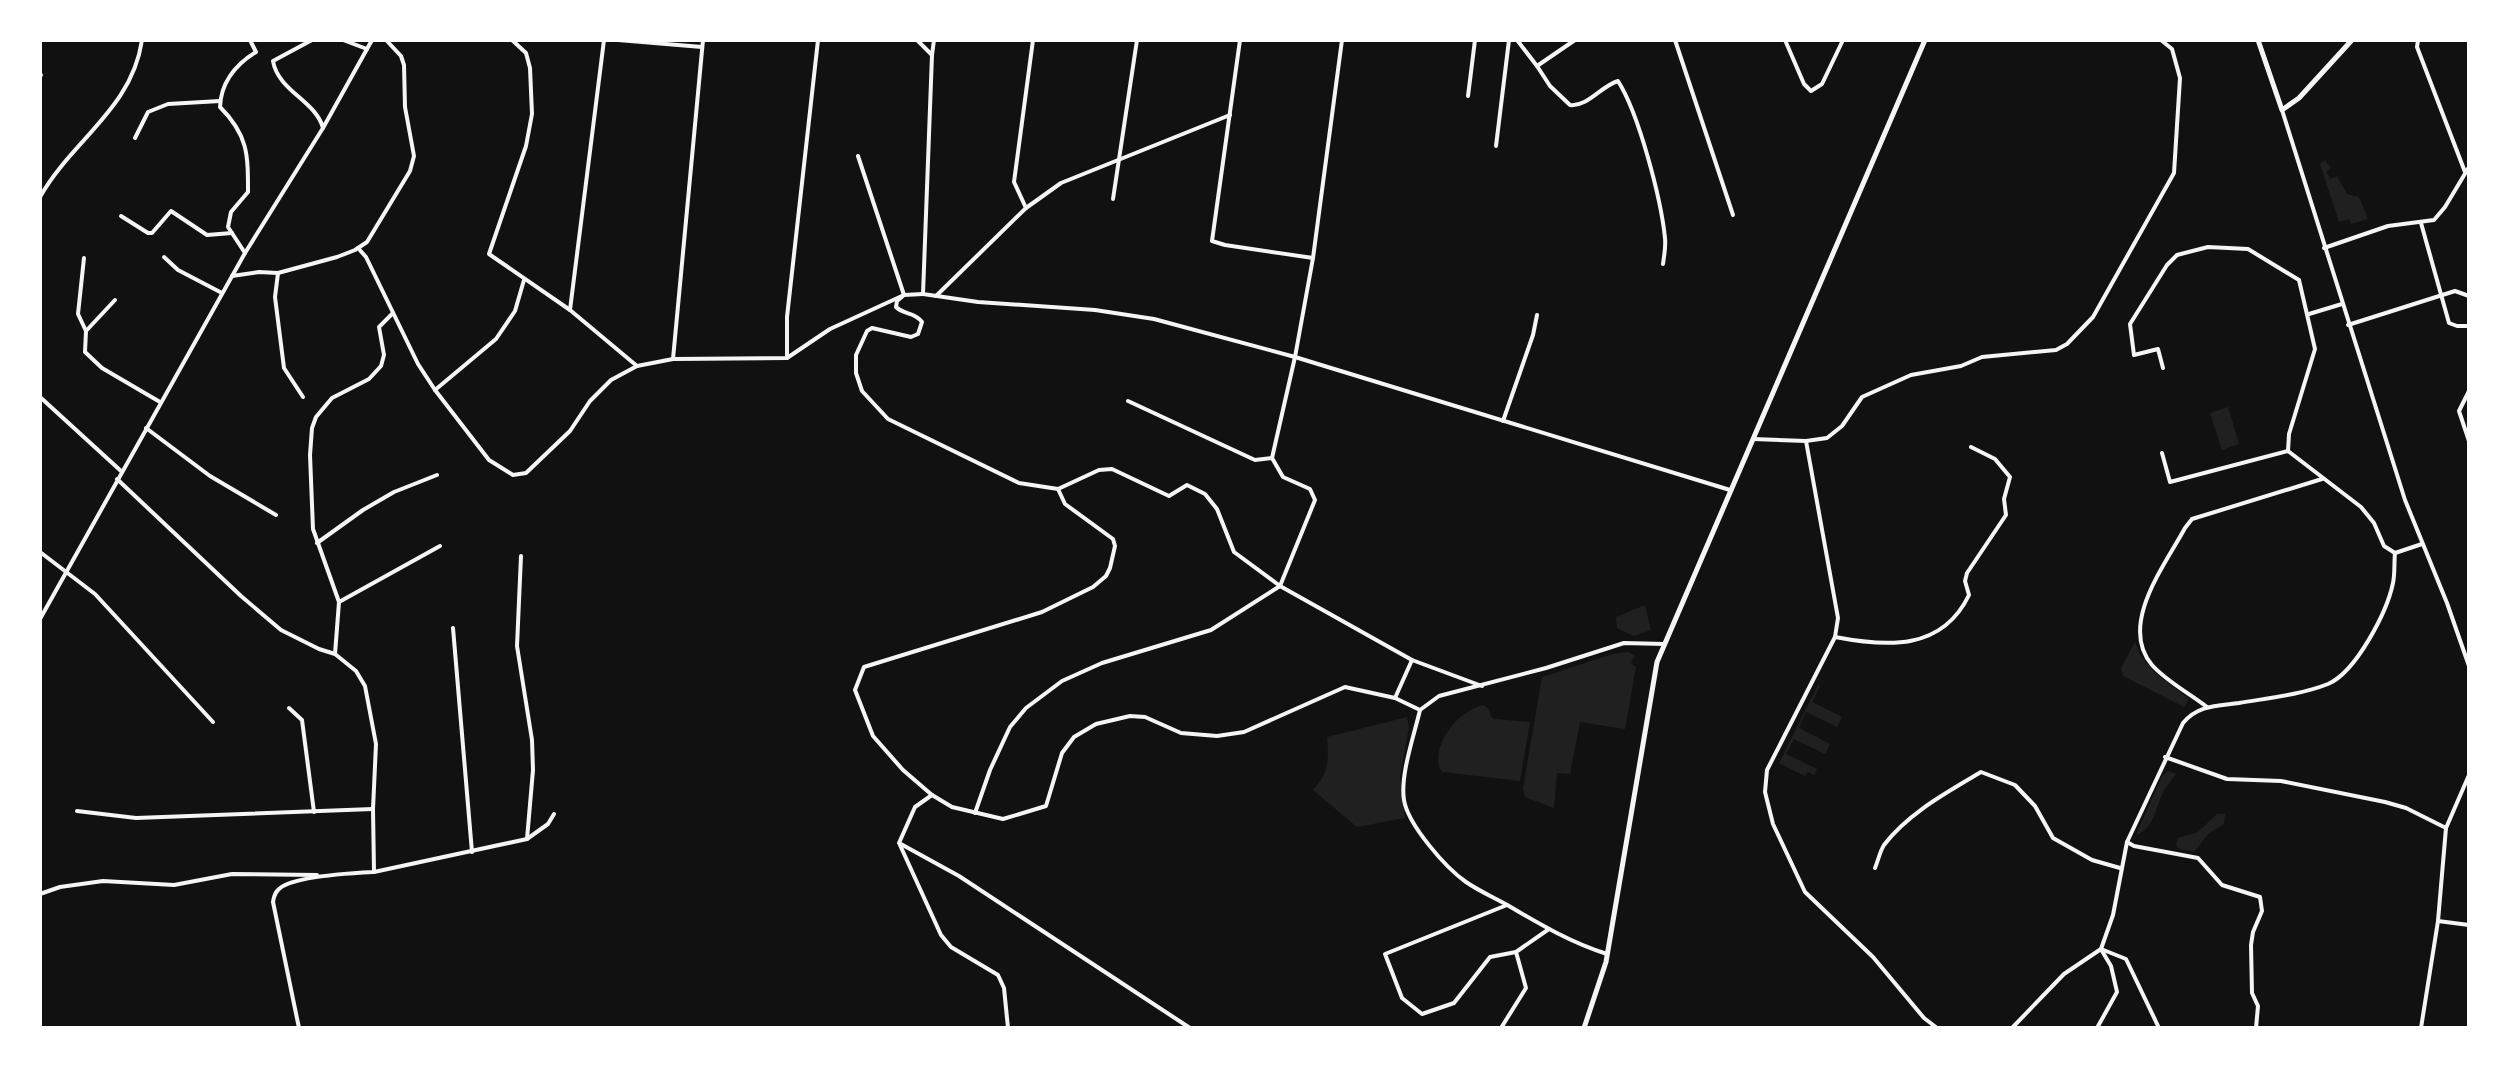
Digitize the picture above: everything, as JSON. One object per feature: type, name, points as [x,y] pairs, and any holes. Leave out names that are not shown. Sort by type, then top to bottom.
[{"type":"main road","points":[[1584,1028],[1598,992],[1607,954],[1655,673],[1664,644],[1925,40]]},
{"type":"main road","points":[[2258,40],[2282,110],[2299,98],[2352,40]]},
{"type":"street","points":[[40,197],[68,157],[123,94],[139,62],[142,40]]},
{"type":"street","points":[[245,253],[228,227],[231,212],[248,192],[245,142],[236,124],[220,107],[220,101],[230,75],[242,61],[256,52],[250,40]]},
{"type":"street","points":[[312,40],[273,61],[275,71],[320,116],[323,128]]},
{"type":"street","points":[[343,40],[367,49]]},
{"type":"street","points":[[40,619],[222,293],[323,128],[372,40]]},
{"type":"street","points":[[232,276],[278,273],[337,257],[367,242],[410,171],[414,156],[405,107],[404,65],[401,56],[386,40]]},
{"type":"street","points":[[512,40],[526,53],[530,68],[532,114],[526,146],[489,254],[570,310],[637,366]]},
{"type":"street","points":[[570,310],[604,40]]},
{"type":"street","points":[[618,40],[702,47]]},
{"type":"street","points":[[673,359],[703,40]]},
{"type":"street","points":[[787,358],[787,317],[818,40]]},
{"type":"street","points":[[917,40],[932,55]]},
{"type":"street","points":[[923,294],[934,40]]},
{"type":"street","points":[[1026,208],[1014,182],[1033,40]]},
{"type":"street","points":[[1113,199],[1137,40]]},
{"type":"street","points":[[1240,40],[1212,237],[1216,243],[1225,245],[1313,258]]},
{"type":"street","points":[[975,813],[1010,727],[1026,708],[1062,681],[1102,663],[1211,630],[1280,586],[1315,500],[1310,489],[1283,477],[1272,458],[1313,258],[1342,40]]},
{"type":"street","points":[[1468,96],[1475,40]]},
{"type":"street","points":[[1496,146],[1509,40]]},
{"type":"street","points":[[1517,40],[1550,86],[1570,105],[1578,106],[1610,83],[1618,81],[1644,143],[1665,241],[1663,264]]},
{"type":"street","points":[[1537,66],[1575,40]]},
{"type":"street","points":[[1675,40],[1733,215]]},
{"type":"street","points":[[1785,40],[1804,84],[1811,91],[1822,84],[1843,40]]},
{"type":"street","points":[[1753,439],[1806,441],[1827,438],[1842,426],[1862,397],[1911,375],[1961,366],[1982,357],[2045,353],[2067,344],[2093,317],[2174,173],[2180,78],[2172,49],[2161,40]]},
{"type":"street","points":[[2418,40],[2417,47],[2465,172]]},
{"type":"street","points":[[135,138],[148,112],[168,104],[220,101]]},
{"type":"street","points":[[2282,110],[2398,480],[2469,666]]},
{"type":"street","points":[[936,296],[1026,208],[1061,183],[1230,115]]},
{"type":"street","points":[[858,156],[904,295]]},
{"type":"street","points":[[2324,248],[2388,226],[2434,220],[2469,167]]},
{"type":"street","points":[[121,216],[148,233],[152,233],[171,211],[207,235],[232,233]]},
{"type":"street","points":[[2421,223],[2449,323],[2469,326]]},
{"type":"street","points":[[2163,368],[2158,349],[2134,355],[2130,324],[2167,265],[2177,255],[2210,247],[2248,249],[2299,280],[2315,349],[2292,425],[2288,451]]},
{"type":"street","points":[[358,248],[366,257],[418,364],[435,390],[489,460],[513,475],[526,473],[570,431],[590,401],[611,380],[637,366],[673,359],[787,358],[830,329],[904,295],[923,294],[1134,315],[1295,357],[1730,490]]},
{"type":"street","points":[[164,257],[178,270],[222,293]]},
{"type":"street","points":[[84,258],[78,314],[86,331],[85,352],[102,368],[160,402]]},
{"type":"street","points":[[278,273],[275,297],[284,368],[303,397]]},
{"type":"street","points":[[435,390],[496,339],[515,311],[524,280]]},
{"type":"street","points":[[2348,325],[2455,291],[2469,296]]},
{"type":"street","points":[[904,295],[897,301],[896,307],[917,315],[922,322],[918,334],[911,337],[878,328],[867,331],[856,355],[856,373],[862,391],[888,419],[1019,483],[1058,489],[1099,470],[1112,469],[1169,496],[1187,485],[1205,494],[1217,509],[1234,552],[1280,586],[1412,660],[1482,686]]},
{"type":"street","points":[[86,331],[115,300]]},
{"type":"street","points":[[2309,314],[2342,304]]},
{"type":"street","points":[[335,654],[339,602],[313,529],[310,455],[316,417],[332,398],[377,372],[384,355],[379,327],[393,313]]},
{"type":"street","points":[[1503,421],[1537,315]]},
{"type":"street","points":[[2469,391],[2459,411],[2469,441]]},
{"type":"street","points":[[40,397],[121,471]]},
{"type":"street","points":[[1128,401],[1255,460],[1272,458]]},
{"type":"street","points":[[146,428],[210,476],[276,515]]},
{"type":"street","points":[[1806,441],[1838,618],[1835,637],[1767,770],[1765,792],[1770,813],[1805,892],[1873,957],[1924,1018],[1937,1028]]},
{"type":"street","points":[[1835,637],[1891,645],[1906,643],[1944,628],[1960,610],[1969,595],[1965,581],[1967,573],[2006,515],[2004,499],[2010,477],[1995,459],[1971,447]]},
{"type":"street","points":[[2162,453],[2170,482],[2288,451]]},
{"type":"street","points":[[2288,451],[2361,507],[2374,523],[2384,546],[2395,553]]},
{"type":"street","points":[[317,543],[394,492],[437,475]]},
{"type":"street","points":[[117,479],[281,630],[335,654],[356,671],[365,686],[376,744],[374,872]]},
{"type":"street","points":[[2207,707],[2160,672],[2148,659],[2139,630],[2142,610],[2192,519],[2322,479]]},
{"type":"street","points":[[1058,489],[1065,504],[1113,539],[1115,546],[1110,568],[1100,582],[1042,612],[864,667],[857,681],[855,690],[873,736],[903,770],[932,795],[952,807],[1003,819],[1046,806],[1062,753],[1074,737],[1096,724],[1130,716],[1145,717],[1181,733],[1217,736],[1244,732],[1345,687],[1395,698],[1420,710]]},
{"type":"street","points":[[2395,553],[2422,544]]},
{"type":"street","points":[[339,602],[440,546]]},
{"type":"street","points":[[40,552],[95,594],[213,722]]},
{"type":"street","points":[[2012,1028],[2064,974],[2101,949],[2113,915],[2127,842],[2165,757],[2191,713],[2207,707],[2297,693],[2330,683],[2344,674],[2357,660],[2371,635],[2393,584],[2395,553]]},
{"type":"street","points":[[521,556],[517,646],[533,755],[527,839]]},
{"type":"street","points":[[453,628],[472,852]]},
{"type":"street","points":[[1607,954],[1578,944],[1466,882],[1446,864],[1415,825],[1407,811],[1404,784],[1420,710],[1439,696],[1624,643],[1664,644]]},
{"type":"street","points":[[1395,698],[1412,660]]},
{"type":"street","points":[[289,708],[302,720],[314,812]]},
{"type":"street","points":[[2165,757],[2227,779],[2281,781],[2385,802],[2406,808],[2446,828]]},
{"type":"street","points":[[1875,868],[1883,846],[1907,822],[1941,796],[1981,772],[2015,785],[2035,806],[2053,838],[2092,860],[2120,868]]},
{"type":"street","points":[[2421,1028],[2438,921],[2446,828],[2469,775]]},
{"type":"street","points":[[932,795],[915,807],[899,843],[941,935],[951,947],[998,975],[1004,988],[1008,1028]]},
{"type":"street","points":[[77,811],[136,818],[373,809]]},
{"type":"street","points":[[40,894],[60,887],[103,881],[174,885],[232,874],[374,872],[527,839],[548,824],[554,814]]},
{"type":"street","points":[[2127,842],[2198,858],[2222,885],[2260,897],[2262,911],[2251,945],[2252,993],[2258,1006],[2256,1028]]},
{"type":"street","points":[[899,843],[972,884],[1190,1028]]},
{"type":"street","points":[[299,1028],[273,902],[275,893],[281,887],[317,875]]},
{"type":"street","points":[[1507,905],[1385,954],[1402,998],[1422,1014],[1454,1003],[1490,957],[1516,952],[1549,929]]},
{"type":"street","points":[[2438,921],[2469,925]]},
{"type":"street","points":[[2097,1028],[2117,992],[2111,966],[2101,949]]},
{"type":"street","points":[[2101,949],[2126,959],[2159,1028]]},
{"type":"street","points":[[1501,1028],[1526,988],[1516,952]]},
{"type":"shaded area","points":[[2325,160],[2331,168],[2326,172],[2331,179],[2337,176],[2347,194],[2359,197],[2368,219],[2351,224],[2349,219],[2339,222],[2320,164]]},
{"type":"shaded area","points":[[2228,407],[2239,444],[2222,450],[2210,413]]},
{"type":"shaded area","points":[[1645,605],[1651,630],[1634,636],[1617,628],[1616,617]]},
{"type":"shaded area","points":[[2135,642],[2140,655],[2155,673],[2189,699],[2184,707],[2123,676],[2121,668]]},
{"type":"shaded area","points":[[1629,652],[1635,656],[1631,663],[1636,667],[1625,729],[1580,722],[1570,774],[1557,773],[1554,808],[1525,797],[1523,788],[1542,677],[1613,654]]},
{"type":"shaded area","points":[[1818,685],[1812,702],[1842,717],[1837,727],[1806,712],[1799,728],[1830,744],[1825,754],[1794,739],[1786,754],[1817,769],[1814,775],[1808,772],[1805,776],[1779,763]]},
{"type":"shaded area","points":[[1483,705],[1495,719],[1530,722],[1520,781],[1442,772],[1439,767],[1440,747],[1450,728],[1465,713]]},
{"type":"shaded area","points":[[1407,717],[1409,727],[1400,776],[1405,818],[1357,827],[1313,790],[1327,766],[1327,737]]},
{"type":"shaded area","points":[[2169,771],[2176,774],[2162,794],[2149,824],[2136,835],[2162,776]]},
{"type":"shaded area","points":[[2217,814],[2225,814],[2224,824],[2209,833],[2194,852],[2179,849],[2176,845],[2178,838],[2198,832]]}]
